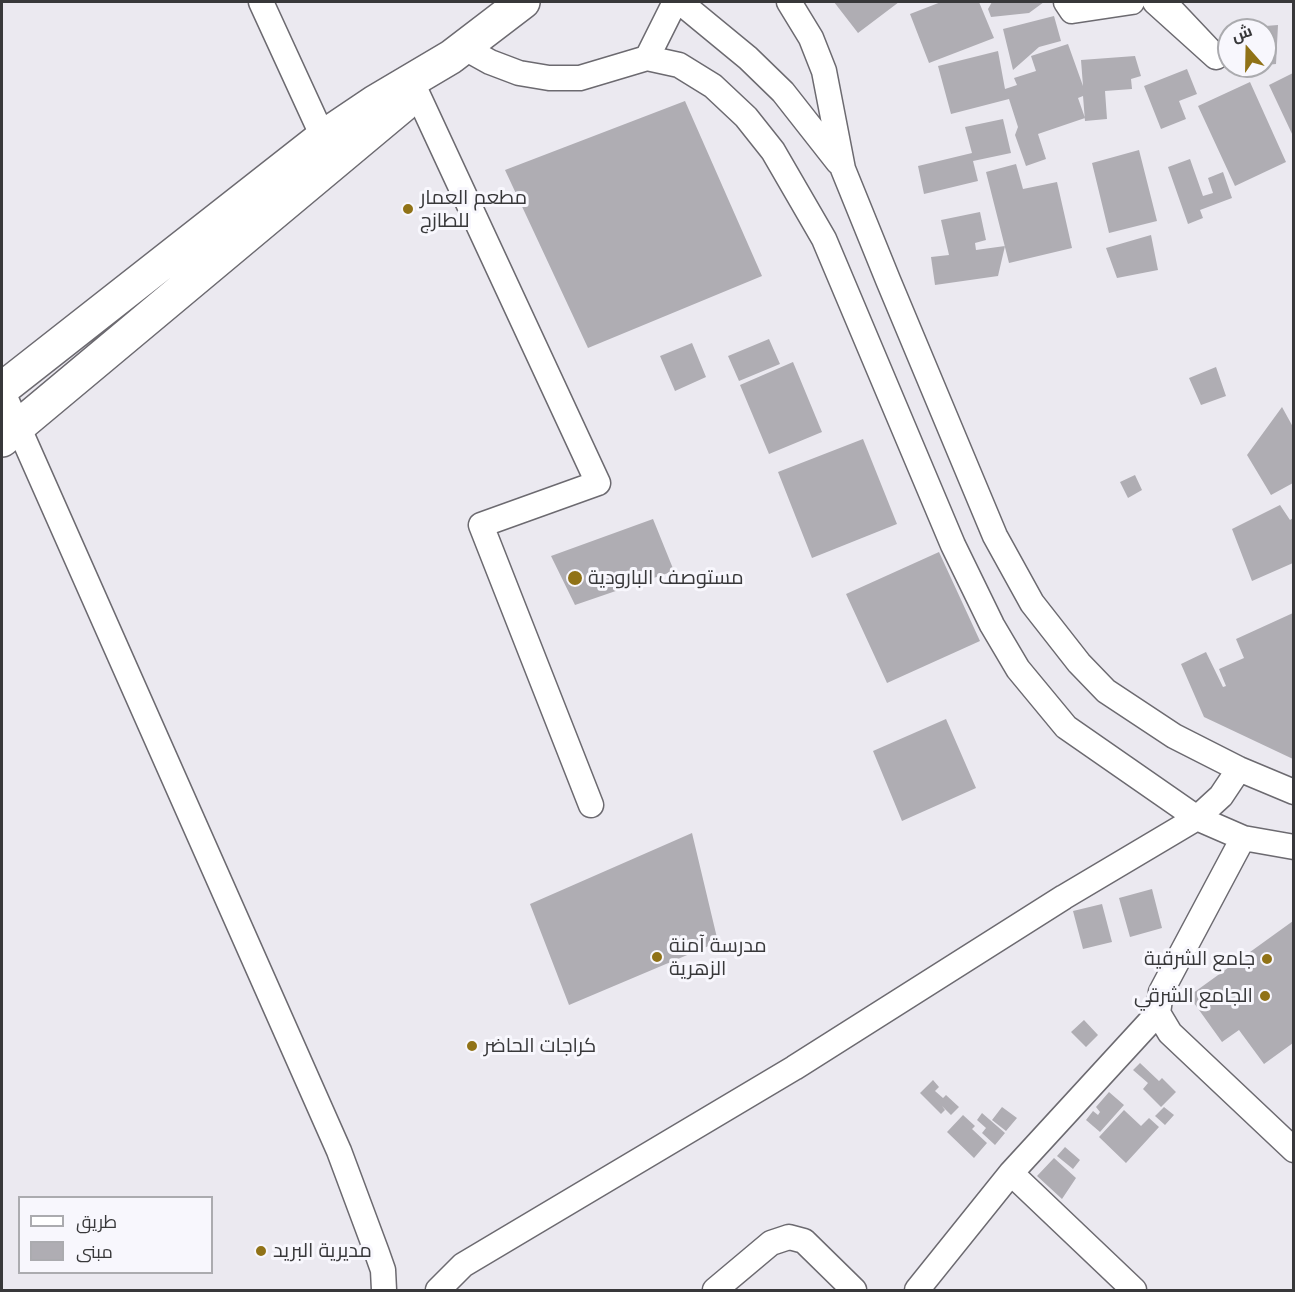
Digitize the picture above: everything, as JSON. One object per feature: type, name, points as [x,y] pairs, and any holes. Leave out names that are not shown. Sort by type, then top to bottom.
[{"type":"main road","points":[[10,434],[417,93],[506,7]]},
{"type":"main road","points":[[2,390],[323,137],[457,52]]},
{"type":"street","points":[[261,2],[323,137]]},
{"type":"street","points":[[647,58],[675,2]]},
{"type":"street","points":[[680,2],[748,58],[783,92],[843,169]]},
{"type":"street","points":[[789,2],[811,38],[824,71],[843,169],[995,536],[1032,603],[1067,649],[1106,691],[1174,736],[1239,769],[1293,792]]},
{"type":"street","points":[[1066,2],[1072,11],[1132,2]]},
{"type":"street","points":[[1155,2],[1216,57],[1164,2]]},
{"type":"street","points":[[457,52],[510,69],[549,78],[580,78],[647,58],[679,64],[713,86],[746,117],[773,151],[824,239],[952,545],[992,625],[1018,669],[1066,727],[1197,818],[1243,838],[1293,848]]},
{"type":"street","points":[[417,93],[598,483],[481,525],[591,805]]},
{"type":"street","points":[[2,390],[10,434],[339,1151],[383,1270],[384,1290]]},
{"type":"street","points":[[438,1290],[463,1265],[794,1068],[1064,897],[1197,818],[1221,796],[1239,769]]},
{"type":"street","points":[[917,1290],[1011,1173],[1158,1013],[1161,992],[1243,838]]},
{"type":"street","points":[[1158,1013],[1170,1033],[1293,1150]]},
{"type":"street","points":[[1011,1173],[1134,1290]]},
{"type":"street","points":[[715,1290],[771,1243],[789,1237],[804,1241],[854,1290]]},
{"type":"building","points":[[834,2],[899,2],[858,33]]},
{"type":"building","points":[[941,2],[979,2],[994,38],[929,63],[910,14]]},
{"type":"building","points":[[992,2],[1044,2],[1029,13],[991,17],[988,9]]},
{"type":"building","points":[[1054,16],[1061,41],[1039,47],[1013,70],[1003,29]]},
{"type":"building","points":[[1068,44],[1083,86],[1081,60],[1135,56],[1141,76],[1131,79],[1132,89],[1105,91],[1107,119],[1085,121],[1085,118],[1038,134],[1046,159],[1026,166],[1015,135],[1018,127],[1009,99],[951,114],[938,66],[998,51],[1005,89],[1017,85],[1014,78],[1036,71],[1031,56]],"holes":[[[1083,96],[1085,117],[1078,98]]]},
{"type":"building","points":[[1187,69],[1197,94],[1179,101],[1186,119],[1161,129],[1144,86]]},
{"type":"building","points":[[1293,73],[1293,136],[1269,85]]},
{"type":"building","points":[[1250,82],[1286,162],[1235,186],[1198,106]]},
{"type":"building","points":[[685,101],[762,276],[588,348],[505,170]]},
{"type":"building","points":[[1003,119],[1011,153],[973,161],[978,181],[924,194],[918,166],[972,153],[965,127]]},
{"type":"building","points":[[1139,150],[1157,221],[1109,233],[1092,163]]},
{"type":"building","points":[[1190,159],[1203,196],[1213,193],[1208,178],[1223,172],[1232,198],[1200,210],[1203,218],[1188,224],[1168,167]]},
{"type":"building","points":[[1016,164],[1023,189],[1057,182],[1072,248],[1009,263],[986,172]]},
{"type":"building","points":[[980,212],[986,240],[975,243],[976,250],[1005,246],[998,276],[935,285],[931,257],[949,255],[941,220]]},
{"type":"building","points":[[1151,235],[1158,270],[1117,278],[1106,248]]},
{"type":"building","points":[[769,339],[780,364],[739,381],[728,356]]},
{"type":"building","points":[[692,343],[706,377],[675,391],[660,356]]},
{"type":"building","points":[[793,362],[822,432],[769,454],[740,385]]},
{"type":"building","points":[[1216,367],[1226,396],[1201,405],[1189,378]]},
{"type":"building","points":[[1282,407],[1293,427],[1293,483],[1271,495],[1247,455]]},
{"type":"building","points":[[863,439],[897,524],[812,558],[778,472]]},
{"type":"building","points":[[1135,475],[1142,490],[1128,498],[1120,482]]},
{"type":"building","points":[[1280,505],[1290,520],[1293,518],[1293,563],[1252,581],[1232,529]]},
{"type":"building","points":[[653,519],[674,571],[575,605],[551,556]]},
{"type":"building","points":[[939,552],[980,641],[887,683],[846,594]]},
{"type":"building","points":[[1293,613],[1293,759],[1204,717],[1181,664],[1206,652],[1223,687],[1226,686],[1219,669],[1244,658],[1236,639]]},
{"type":"building","points":[[946,719],[976,788],[902,821],[873,751]]},
{"type":"building","name":"مدرسة آمنة الزهرية","points":[[692,833],[718,942],[569,1005],[530,904]]},
{"type":"building","points":[[1152,889],[1162,928],[1130,937],[1119,898]]},
{"type":"building","points":[[1102,904],[1112,942],[1083,949],[1073,911]]},
{"type":"building","name":"جامع الشرقية","points":[[1293,921],[1293,1043],[1264,1064],[1239,1030],[1222,1042],[1189,996]]},
{"type":"building","points":[[1084,1020],[1098,1035],[1086,1047],[1071,1032]]},
{"type":"building","points":[[1140,1063],[1159,1081],[1162,1078],[1176,1092],[1161,1107],[1143,1089],[1148,1083],[1133,1070]]},
{"type":"building","points":[[933,1080],[939,1087],[935,1091],[943,1098],[946,1095],[959,1107],[951,1115],[942,1106],[945,1110],[941,1114],[920,1093]]},
{"type":"building","points":[[1109,1092],[1124,1105],[1100,1132],[1086,1120],[1093,1111],[1098,1115],[1100,1112],[1096,1107]]},
{"type":"building","points":[[1002,1107],[1017,1118],[1006,1131],[992,1120]]},
{"type":"building","points":[[1164,1107],[1174,1115],[1165,1125],[1155,1116]]},
{"type":"building","points":[[1124,1110],[1141,1126],[1149,1118],[1159,1127],[1126,1163],[1099,1137]]},
{"type":"building","points":[[982,1113],[1005,1133],[995,1145],[982,1133],[986,1128],[977,1120]]},
{"type":"building","points":[[963,1115],[975,1126],[972,1129],[987,1143],[974,1158],[947,1132]]},
{"type":"building","points":[[1065,1147],[1080,1160],[1073,1169],[1057,1156]]},
{"type":"building","points":[[1054,1158],[1076,1178],[1062,1199],[1037,1176]]},
{"type":"place","name":"مطعم العمار للطازج","points":[[408,209]]},
{"type":"place","name":"مستوصف البارودية","points":[[575,578]]},
{"type":"place","name":"مدرسة آمنة الزهرية","points":[[657,957]]},
{"type":"place","name":"جامع الشرقية","points":[[1267,959]]},
{"type":"place","name":"الجامع الشرقي","points":[[1265,996]]},
{"type":"place","name":"كراجات الحاضر","points":[[472,1046]]},
{"type":"place","name":"مديرية البريد","points":[[261,1251]]}]
